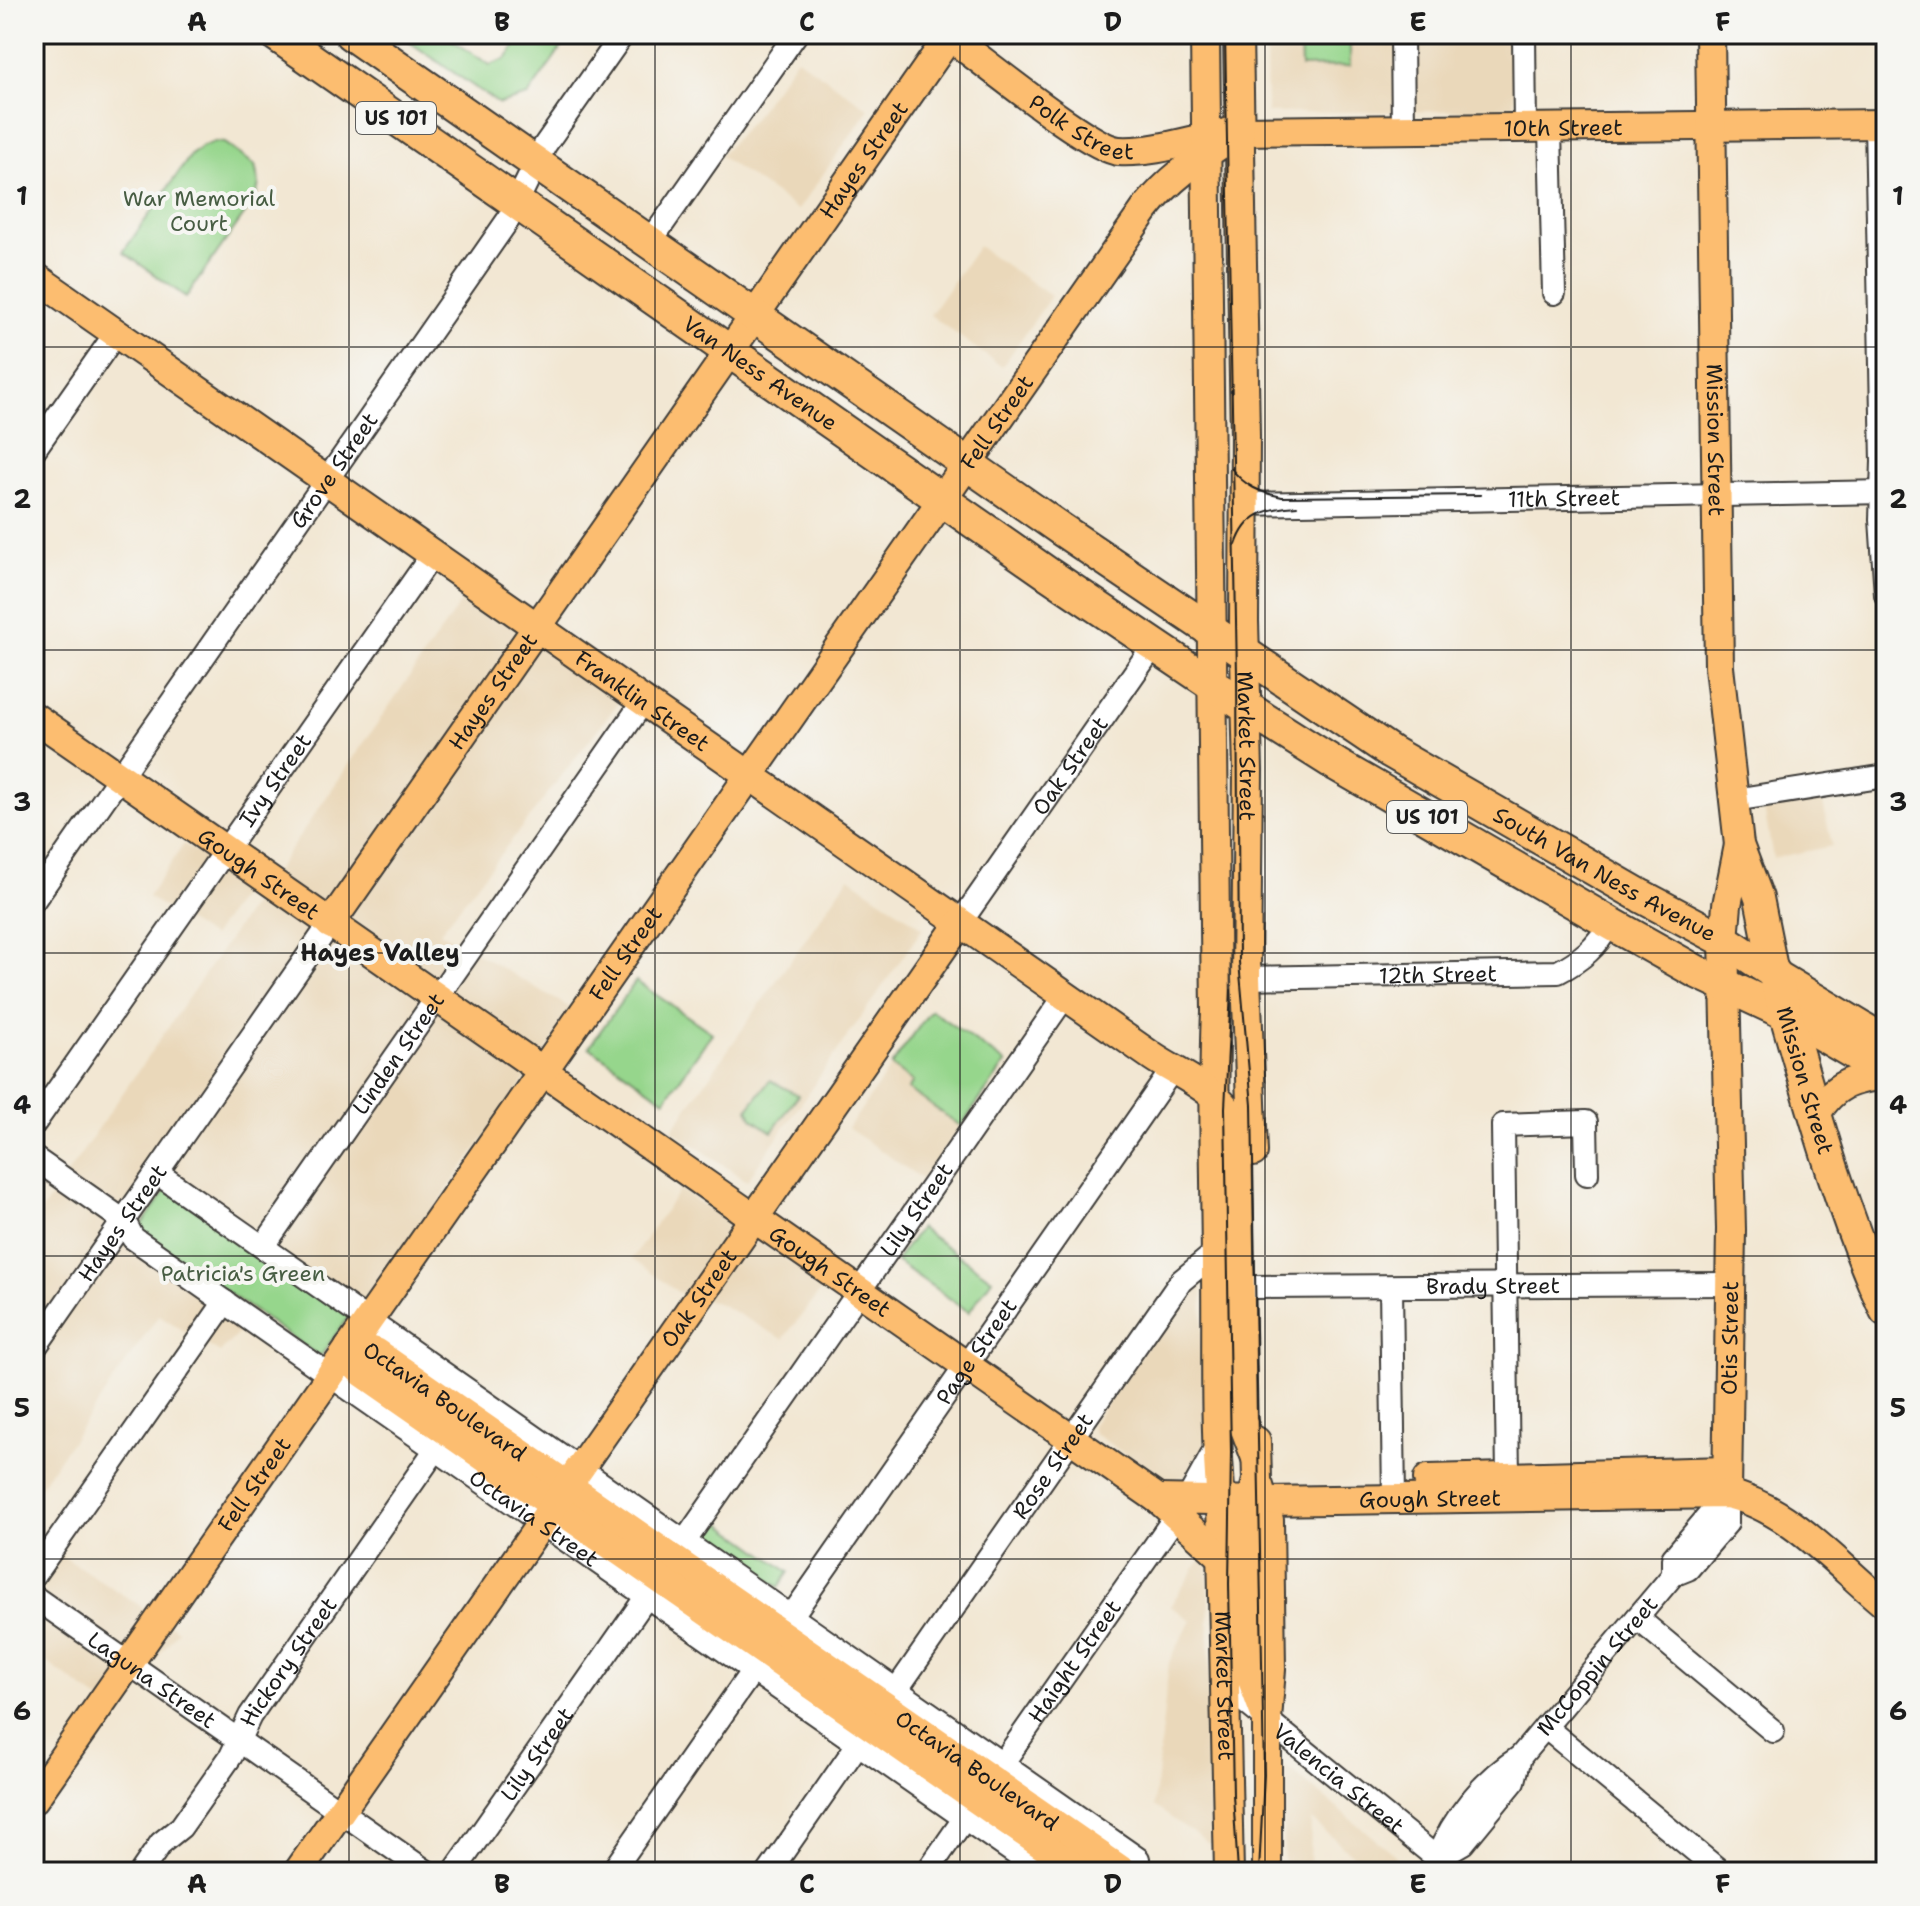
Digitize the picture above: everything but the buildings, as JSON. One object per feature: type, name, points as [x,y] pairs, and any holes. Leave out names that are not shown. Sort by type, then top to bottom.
[{"type":"highway","name":"Van Ness Avenue","points":[[275,34],[941,499],[1247,707]]},
{"type":"highway","name":"Van Ness Avenue","points":[[351,34],[966,462],[1245,651]]},
{"type":"highway","name":"South Van Ness Avenue","points":[[1245,651],[1391,752],[1628,889],[1724,940],[1774,973]]},
{"type":"highway","name":"South Van Ness Avenue","points":[[1247,707],[1337,765],[1610,923],[1697,972],[1785,1013],[1886,1074]]},
{"type":"highway","name":"Mission Street","points":[[1774,973],[1853,1229],[1886,1310]]},
{"type":"main road","name":"Market Street","points":[[1205,34],[1216,1012],[1216,1448],[1221,1501],[1229,1872]]},
{"type":"main road","name":"Market Street","points":[[1238,34],[1247,707],[1246,978],[1251,1063],[1257,1485]]},
{"type":"main road","name":"Mission Street","points":[[1710,34],[1719,681],[1739,845],[1759,898],[1774,973]]},
{"type":"main road","name":"Polk Street","points":[[949,35],[1084,136],[1111,150],[1207,144],[1240,131]]},
{"type":"main road","name":"Hayes Street","points":[[330,924],[949,35]]},
{"type":"main road","name":"10th Street","points":[[1240,131],[1881,124]]},
{"type":"main road","name":"Fell Street","points":[[34,1799],[1146,208],[1207,144]]},
{"type":"main road","name":"Franklin Street","points":[[34,276],[748,776],[1214,1097]]},
{"type":"main road","name":"Gough Street","points":[[34,717],[859,1292],[1072,1439],[1174,1505],[1221,1501],[1257,1485],[1394,1489],[1727,1482]]},
{"type":"main road","name":"Mission Street","points":[[1726,985],[1724,940],[1727,905],[1739,845]]},
{"type":"main road","name":"Oak Street","points":[[298,1872],[960,923]]},
{"type":"main road","name":"South Van Ness Avenue","points":[[1774,973],[1886,1040]]},
{"type":"main road","name":"Otis Street","points":[[1726,985],[1731,1284],[1727,1482]]},
{"type":"main road","points":[[1816,1114],[1828,1095],[1844,1085],[1886,1074]]},
{"type":"main road","name":"Market Street","points":[[1214,1097],[1232,1117],[1237,1131],[1242,1421],[1269,1520],[1271,1669],[1267,1720],[1267,1872]]},
{"type":"main road","name":"Market Street","points":[[1216,1266],[1228,1361],[1229,1451],[1221,1501]]},
{"type":"main road","name":"Octavia Boulevard","points":[[349,1348],[355,1365],[362,1372],[561,1496],[984,1790],[1081,1872]]},
{"type":"main road","name":"Gough Street","points":[[1394,1489],[1508,1477],[1727,1482]]},
{"type":"main road","points":[[1727,1482],[1750,1499],[1775,1511],[1886,1605]]},
{"type":"main road","points":[[1174,1505],[1222,1557]]},
{"type":"main road","name":"Octavia Boulevard","points":[[984,1790],[1136,1868]]},
{"type":"street","name":"Grove Street","points":[[34,900],[508,220],[545,145],[623,34]]},
{"type":"street","points":[[650,242],[796,34]]},
{"type":"street","points":[[1402,34],[1403,130]]},
{"type":"street","points":[[1524,34],[1538,129],[1554,293]]},
{"type":"street","points":[[1881,124],[1886,595]]},
{"type":"street","points":[[34,450],[116,333]]},
{"type":"street","name":"11th Street","points":[[1244,504],[1884,492]]},
{"type":"street","name":"Ivy Street","points":[[34,1124],[432,555]]},
{"type":"street","name":"Oak Street","points":[[960,923],[1154,645]]},
{"type":"street","name":"Linden Street","points":[[263,1247],[643,702]]},
{"type":"street","points":[[1734,800],[1886,776]]},
{"type":"street","name":"12th Street","points":[[1246,978],[1558,972],[1581,960],[1602,939],[1610,923]]},
{"type":"street","name":"Hayes Street","points":[[34,1349],[330,924]]},
{"type":"street","name":"Lily Street","points":[[685,1541],[1065,996]]},
{"type":"street","name":"Page Street","points":[[612,1872],[1172,1070]]},
{"type":"street","points":[[1508,1477],[1503,1125],[1586,1122],[1587,1174]]},
{"type":"street","name":"Octavia Street","points":[[34,1158],[124,1221],[133,1238],[436,1449],[685,1541],[858,1744],[984,1790]]},
{"type":"street","name":"Octavia Street","points":[[157,1173],[368,1320],[561,1496],[647,1596],[897,1689],[984,1790],[1042,1872]]},
{"type":"street","name":"Rose Street","points":[[897,1689],[1181,1281],[1216,1266]]},
{"type":"street","name":"Brady Street","points":[[1253,1287],[1731,1284]]},
{"type":"street","points":[[1391,1287],[1394,1489]]},
{"type":"street","points":[[34,1575],[225,1302]]},
{"type":"street","name":"Haight Street","points":[[927,1872],[1174,1505],[1216,1448]]},
{"type":"street","name":"Hickory Street","points":[[141,1872],[161,1843],[181,1827],[231,1756],[250,1716],[436,1449]]},
{"type":"street","name":"McCoppin Street","points":[[1446,1865],[1448,1830],[1498,1770],[1520,1757],[1673,1575],[1688,1569],[1727,1523],[1727,1482]]},
{"type":"street","name":"Lily Street","points":[[454,1872],[647,1596]]},
{"type":"street","name":"Laguna Street","points":[[34,1597],[427,1872]]},
{"type":"street","points":[[1637,1618],[1773,1731]]},
{"type":"street","name":"Valencia Street","points":[[1224,1685],[1446,1865]]},
{"type":"street","points":[[1545,1727],[1721,1872]]},
{"type":"street","points":[[769,1872],[858,1744]]},
{"type":"shaded area","points":[[1266,34],[1513,34],[1514,110],[1267,113]]},
{"type":"shaded area","points":[[797,58],[869,109],[798,210],[720,156],[752,120]]},
{"type":"shaded area","points":[[978,246],[1051,296],[1002,367],[930,315]]},
{"type":"shaded area","points":[[467,593],[619,702],[440,932],[574,1010],[344,1337],[275,1293],[220,1353],[159,1315],[34,1495],[34,1222]]},
{"type":"shaded area","points":[[1822,798],[1832,846],[1773,858],[1764,808]]},
{"type":"shaded area","points":[[184,844],[247,886],[212,937],[148,897]]},
{"type":"shaded area","points":[[849,877],[923,928],[747,1181],[672,1130]]},
{"type":"shaded area","points":[[931,1010],[1006,1063],[922,1179],[848,1128]]},
{"type":"shaded area","points":[[680,1189],[825,1285],[783,1339],[720,1304],[678,1292],[632,1259]]},
{"type":"shaded area","points":[[1191,1282],[1202,1286],[1205,1451],[1185,1476],[1165,1482],[1094,1433],[1091,1427]]},
{"type":"shaded area","points":[[34,1538],[178,1630],[117,1713],[34,1653]]},
{"type":"shaded area","points":[[1201,1559],[1208,1560],[1212,1846],[1154,1806],[1169,1662],[1191,1620],[1170,1606]]},
{"type":"shaded area","points":[[1282,1763],[1396,1856],[1382,1872],[1373,1872],[1311,1819],[1310,1872],[1284,1872]]},
{"type":"green space","points":[[398,34],[443,34],[490,65],[506,59],[524,34],[547,34],[563,45],[528,96],[499,104]]},
{"type":"green space","points":[[1300,38],[1350,38],[1350,66],[1301,67]]},
{"type":"green space","name":"War Memorial Court","points":[[215,142],[224,143],[255,165],[259,185],[255,199],[186,297],[123,252],[191,155]]},
{"type":"green space","points":[[636,981],[712,1033],[665,1100],[589,1047]]},
{"type":"green space","points":[[931,1010],[1006,1063],[961,1126],[908,1089],[913,1082],[891,1066]]},
{"type":"green space","points":[[770,1080],[798,1095],[772,1132],[752,1118],[748,1109]]},
{"type":"green space","name":"Patricia's Green","points":[[167,1189],[349,1316],[320,1357],[138,1230]]},
{"type":"green space","points":[[920,1228],[992,1279],[969,1312],[896,1261]]},
{"type":"green space","points":[[717,1520],[789,1572],[779,1587],[706,1535]]},
{"type":"tram line","points":[[1225,34],[1239,962],[1252,1105],[1264,1775],[1259,1872]]},
{"type":"tram line","points":[[1231,468],[1254,488],[1282,497],[1481,495]]},
{"type":"tram line","points":[[1236,545],[1246,526],[1259,515],[1297,506]]},
{"type":"tram line","points":[[1231,990],[1225,1108],[1231,1452],[1229,1584],[1233,1795],[1238,1872]]},
{"type":"district","name":"Hayes Valley","points":[[380,953]]}]
